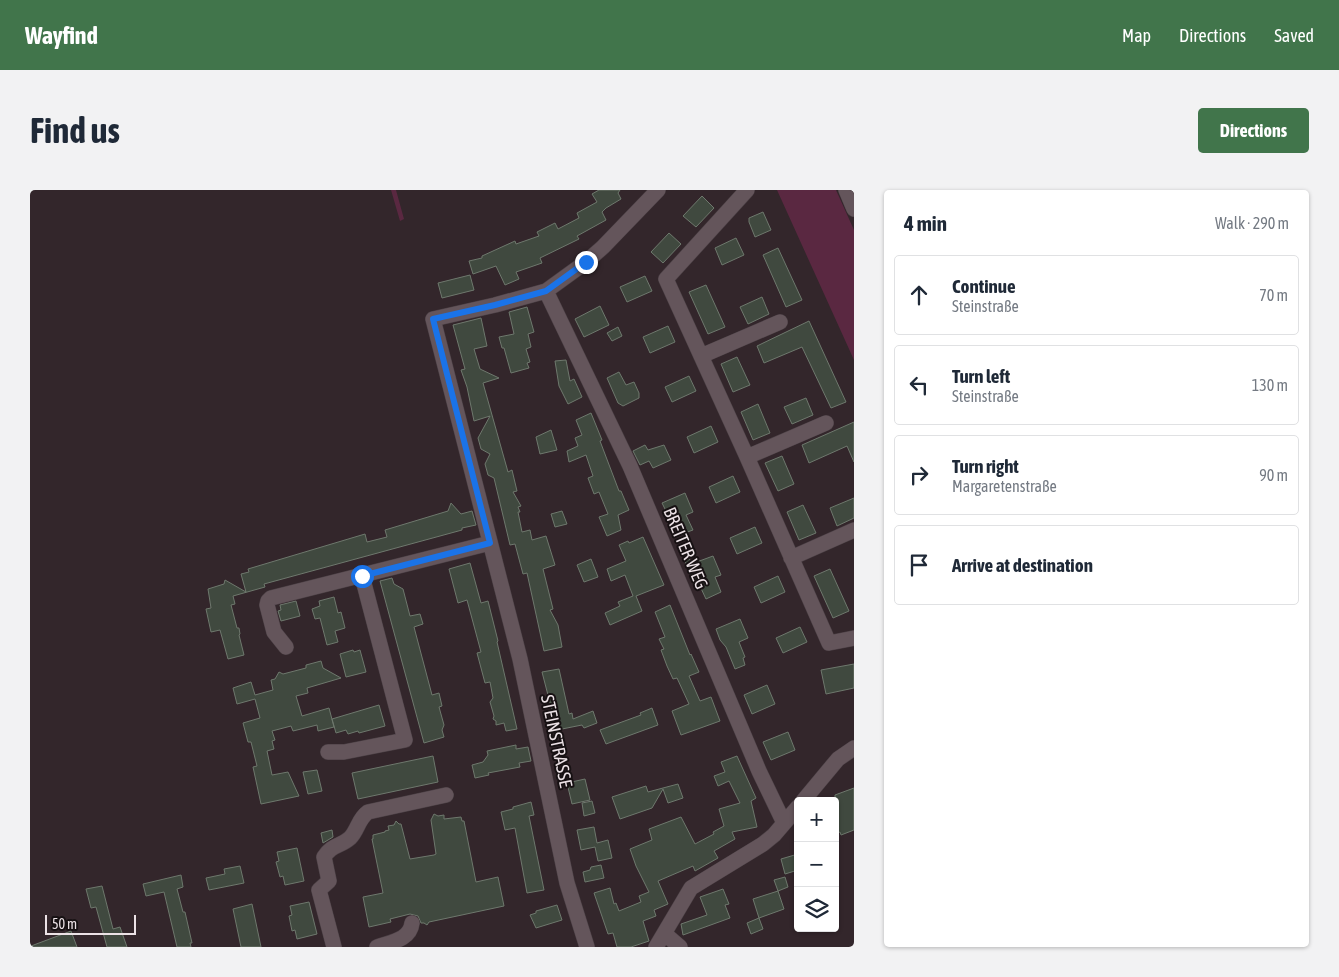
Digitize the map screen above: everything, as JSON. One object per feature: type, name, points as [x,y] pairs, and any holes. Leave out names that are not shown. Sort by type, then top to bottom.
[{"type":"street","points":[[546,291],[603,247],[658,190]]},
{"type":"street","points":[[747,190],[666,279],[829,643],[854,638]]},
{"type":"street","points":[[846,190],[854,209]]},
{"type":"street","name":"STEINSTRASSE","points":[[546,291],[433,319],[520,659],[566,883],[587,947]]},
{"type":"street","name":"BREITER WEG","points":[[546,291],[630,466],[759,771],[784,823]]},
{"type":"street","points":[[701,356],[780,322]]},
{"type":"street","points":[[747,457],[826,422]]},
{"type":"street","points":[[791,558],[854,530]]},
{"type":"street","points":[[286,647],[274,632],[267,608],[268,601],[277,596],[490,543]]},
{"type":"street","points":[[328,752],[344,752],[405,740],[362,576]]},
{"type":"street","points":[[806,797],[838,759],[854,748]]},
{"type":"street","points":[[334,947],[319,890],[329,881],[324,857],[328,849],[348,840],[362,816],[368,812],[446,795]]},
{"type":"street","points":[[656,947],[685,895],[691,888],[763,844],[774,835],[794,812]]},
{"type":"street","points":[[377,947],[405,937],[411,930],[412,923]]},
{"type":"street","points":[[664,934],[680,947]]},
{"type":"shaded area","points":[[391,190],[396,190],[404,219],[400,221]]},
{"type":"shaded area","points":[[777,190],[836,190],[854,230],[854,360]]},
{"type":"building","points":[[599,190],[620,190],[618,193],[621,199],[602,212],[606,220],[577,236],[579,239],[540,258],[542,263],[516,272],[519,279],[505,285],[496,266],[473,274],[469,261],[482,258],[482,256],[515,241],[516,244],[539,236],[537,232],[555,223],[558,229],[579,218],[577,213],[597,202],[592,194]]},
{"type":"building","points":[[702,196],[714,208],[696,227],[683,216]]},
{"type":"building","points":[[763,212],[771,230],[755,237],[749,218]]},
{"type":"building","points":[[669,233],[681,244],[663,263],[651,252]]},
{"type":"building","points":[[736,238],[744,255],[722,265],[715,248]]},
{"type":"building","points":[[778,248],[802,300],[786,307],[763,255]]},
{"type":"building","points":[[470,275],[474,290],[442,298],[438,283]]},
{"type":"building","points":[[645,276],[652,291],[627,302],[620,287]]},
{"type":"building","points":[[706,285],[725,327],[708,334],[689,292]]},
{"type":"building","points":[[762,297],[769,314],[748,324],[740,307]]},
{"type":"building","points":[[600,306],[609,325],[584,337],[575,319]]},
{"type":"building","points":[[527,307],[534,332],[528,334],[531,347],[526,349],[530,362],[527,363],[529,368],[511,373],[499,337],[514,334],[509,312]]},
{"type":"building","points":[[481,318],[487,346],[474,349],[480,369],[499,378],[483,383],[508,472],[512,470],[517,491],[513,492],[521,506],[518,507],[520,512],[518,512],[522,532],[530,530],[532,540],[546,536],[555,565],[543,569],[553,609],[550,610],[558,625],[562,647],[544,651],[527,573],[523,574],[515,544],[510,545],[494,478],[488,475],[485,464],[490,454],[481,449],[478,438],[490,416],[474,421],[467,387],[461,370],[465,369],[453,325]]},
{"type":"building","points":[[809,321],[846,402],[831,408],[802,347],[764,363],[757,346]]},
{"type":"building","points":[[668,326],[675,342],[650,353],[643,337]]},
{"type":"building","points":[[618,327],[622,336],[612,341],[607,333]]},
{"type":"building","points":[[737,357],[750,385],[733,392],[721,364]]},
{"type":"building","points":[[566,360],[570,381],[574,379],[582,397],[568,404],[559,386],[555,361]]},
{"type":"building","points":[[619,372],[626,385],[634,382],[639,393],[639,398],[623,406],[618,403],[607,378]]},
{"type":"building","points":[[689,376],[696,391],[672,402],[665,387]]},
{"type":"building","points":[[806,398],[813,415],[792,424],[784,407]]},
{"type":"building","points":[[758,404],[770,433],[753,440],[741,412]]},
{"type":"building","points":[[591,413],[619,491],[621,491],[629,510],[618,515],[621,530],[607,536],[599,517],[608,514],[599,492],[594,494],[588,478],[593,476],[586,455],[569,462],[567,451],[578,446],[575,438],[582,435],[576,420]]},
{"type":"building","points":[[854,422],[854,462],[847,446],[809,463],[802,445]]},
{"type":"building","points":[[711,426],[718,442],[694,453],[687,437]]},
{"type":"building","points":[[551,430],[557,450],[540,454],[536,437]]},
{"type":"building","points":[[645,445],[648,450],[664,445],[671,460],[653,468],[649,461],[640,465],[633,451]]},
{"type":"building","points":[[782,456],[794,484],[778,491],[765,463]]},
{"type":"building","points":[[733,476],[740,492],[716,503],[709,487]]},
{"type":"building","points":[[685,493],[693,512],[686,515],[693,530],[679,535],[673,521],[670,522],[667,514],[663,513],[665,509],[662,503]]},
{"type":"building","points":[[854,498],[854,518],[837,526],[830,508]]},
{"type":"building","points":[[451,503],[461,514],[472,511],[476,525],[264,584],[265,587],[233,596],[235,604],[231,605],[237,628],[239,628],[244,655],[228,659],[220,630],[211,632],[206,609],[211,608],[208,589],[224,584],[225,580],[246,592],[241,574],[249,572],[248,569],[365,534],[367,542],[387,537],[385,530],[448,511]]},
{"type":"building","points":[[803,505],[816,533],[799,540],[787,512]]},
{"type":"building","points":[[562,511],[567,524],[555,527],[551,514]]},
{"type":"building","points":[[755,527],[762,543],[737,554],[730,538]]},
{"type":"building","points":[[643,537],[664,585],[636,596],[642,611],[610,625],[605,613],[620,606],[618,602],[633,596],[625,575],[611,581],[607,569],[626,561],[619,545]]},
{"type":"building","points":[[682,554],[694,563],[713,556],[721,575],[715,577],[721,592],[706,599],[699,584],[695,585]]},
{"type":"building","points":[[591,559],[598,577],[584,582],[577,565]]},
{"type":"building","points":[[470,563],[481,603],[488,601],[517,729],[506,731],[504,723],[496,725],[496,721],[493,719],[494,716],[490,702],[493,698],[490,682],[485,683],[477,653],[481,652],[467,600],[458,603],[449,569]]},
{"type":"building","points":[[830,569],[849,611],[833,618],[814,576]]},
{"type":"building","points":[[778,576],[785,592],[761,603],[754,587]]},
{"type":"building","points":[[392,578],[394,584],[403,589],[410,616],[420,614],[423,624],[414,627],[432,695],[439,693],[442,706],[439,707],[444,725],[442,730],[444,737],[424,743],[380,581]]},
{"type":"building","points":[[334,597],[338,613],[341,612],[345,628],[335,631],[338,642],[327,645],[320,618],[315,619],[312,609],[320,606],[319,601]]},
{"type":"building","points":[[296,601],[300,616],[281,621],[278,611],[281,610],[280,605]]},
{"type":"building","points":[[670,605],[690,655],[699,672],[689,676],[700,701],[711,697],[720,721],[681,735],[672,711],[689,704],[677,678],[673,679],[661,650],[664,649],[659,639],[665,637],[655,612]]},
{"type":"building","points":[[740,619],[748,638],[739,642],[745,657],[743,658],[745,665],[735,669],[716,629]]},
{"type":"building","points":[[800,627],[807,642],[783,653],[776,638]]},
{"type":"building","points":[[353,650],[354,652],[360,650],[366,672],[346,677],[340,654]]},
{"type":"building","points":[[321,661],[323,668],[341,678],[307,688],[308,693],[296,696],[302,716],[329,708],[334,727],[318,731],[317,725],[293,731],[291,726],[272,731],[275,740],[272,741],[274,749],[267,751],[272,775],[288,772],[299,796],[261,804],[253,767],[257,766],[251,742],[248,742],[243,723],[260,718],[255,699],[237,704],[233,688],[251,682],[255,695],[273,690],[271,680],[275,679],[279,672],[283,674],[306,668],[306,665]]},
{"type":"building","points":[[854,664],[854,688],[826,694],[821,670]]},
{"type":"building","points":[[559,669],[569,714],[572,713],[573,719],[593,711],[597,723],[584,728],[582,725],[557,730],[542,672]]},
{"type":"building","points":[[767,685],[775,704],[752,714],[744,695]]},
{"type":"building","points":[[379,705],[385,726],[359,733],[358,731],[348,734],[346,730],[336,733],[332,719]]},
{"type":"building","points":[[652,708],[658,725],[606,744],[600,730],[641,715],[640,713]]},
{"type":"building","points":[[788,732],[795,750],[771,760],[763,742]]},
{"type":"building","points":[[516,745],[516,749],[528,747],[531,761],[519,763],[520,767],[488,773],[489,775],[475,778],[472,765],[483,762],[488,755],[487,751]]},
{"type":"building","points":[[433,756],[438,782],[358,799],[352,773]]},
{"type":"building","points":[[737,756],[756,798],[751,801],[757,827],[732,832],[735,839],[714,851],[718,858],[695,871],[693,866],[658,881],[668,904],[654,910],[656,916],[643,921],[649,941],[631,947],[617,947],[613,933],[608,934],[594,893],[610,888],[614,904],[616,903],[619,911],[641,902],[639,896],[649,892],[630,849],[652,840],[649,829],[681,817],[695,844],[714,834],[713,832],[724,826],[719,809],[740,803],[729,781],[718,786],[714,776],[725,772],[721,762]]},
{"type":"building","points":[[317,770],[322,791],[308,794],[303,772]]},
{"type":"building","points":[[585,779],[590,800],[572,804],[567,783]]},
{"type":"building","points":[[678,784],[683,798],[668,803],[663,789],[652,808],[620,819],[612,797],[646,786],[648,792]]},
{"type":"building","points":[[854,788],[854,830],[841,835],[839,832],[839,797],[835,797],[835,795]]},
{"type":"building","points":[[592,801],[595,813],[584,816],[582,803]]},
{"type":"building","points":[[531,802],[534,815],[529,816],[544,890],[527,893],[515,828],[505,830],[501,812]]},
{"type":"building","points":[[434,814],[438,816],[444,815],[444,819],[461,817],[462,821],[464,821],[476,882],[498,877],[504,906],[429,922],[427,925],[421,923],[418,916],[410,914],[390,919],[391,922],[369,927],[363,897],[383,893],[372,839],[373,835],[389,830],[388,826],[394,825],[396,821],[401,824],[410,859],[434,855],[436,854],[431,820]]},
{"type":"building","points":[[594,827],[597,843],[608,840],[612,858],[598,861],[595,847],[581,850],[577,830]]},
{"type":"building","points":[[332,830],[333,837],[323,843],[321,833]]},
{"type":"building","points":[[297,848],[304,881],[285,885],[283,876],[280,877],[276,862],[279,861],[277,852]]},
{"type":"building","points":[[794,855],[794,871],[785,874],[781,859]]},
{"type":"building","points":[[601,865],[604,878],[585,882],[583,872],[590,870],[591,867]]},
{"type":"building","points":[[240,866],[244,883],[209,890],[206,878],[225,874],[224,869]]},
{"type":"building","points":[[181,875],[183,887],[177,889],[183,912],[185,912],[192,943],[190,943],[191,947],[177,947],[164,892],[146,896],[143,884]]},
{"type":"building","points":[[785,877],[788,887],[778,891],[774,880]]},
{"type":"building","points":[[102,886],[113,929],[120,927],[127,947],[107,947],[96,907],[91,908],[86,889]]},
{"type":"building","points":[[723,889],[729,904],[725,905],[730,918],[683,935],[681,924],[707,915],[700,897]]},
{"type":"building","points":[[778,891],[784,909],[759,918],[753,899]]},
{"type":"building","points":[[309,902],[317,934],[297,939],[295,930],[292,931],[289,916],[292,915],[290,906]]},
{"type":"building","points":[[252,904],[261,947],[241,947],[233,909]]},
{"type":"building","points":[[557,905],[562,920],[536,928],[530,915],[536,913],[536,911]]},
{"type":"building","points":[[759,918],[763,929],[751,934],[747,923]]},
{"type":"building","points":[[71,931],[77,947],[31,947],[31,946]]},
{"type":"route","points":[[362,576],[490,543],[433,319],[546,291],[586,262]]}]
